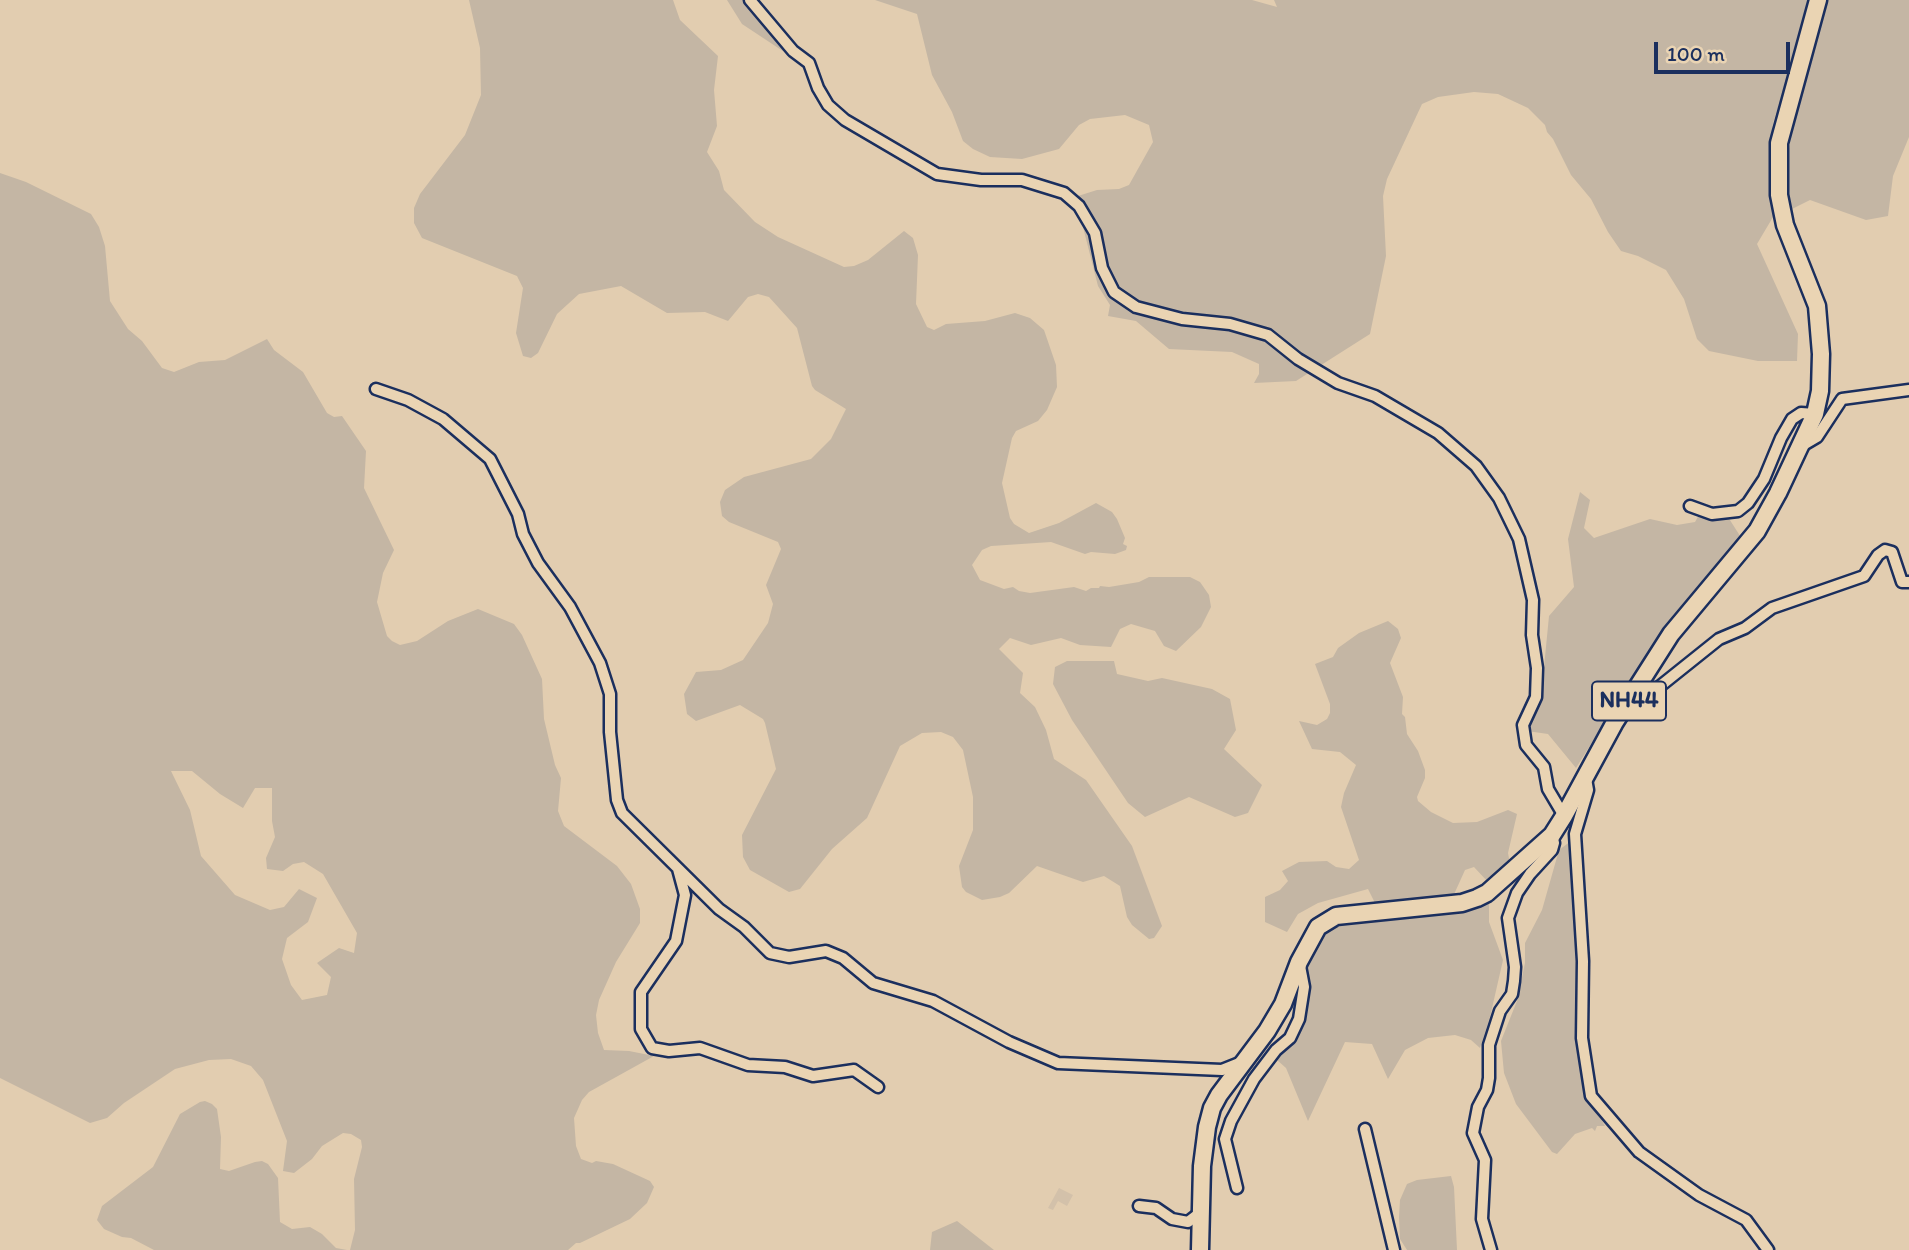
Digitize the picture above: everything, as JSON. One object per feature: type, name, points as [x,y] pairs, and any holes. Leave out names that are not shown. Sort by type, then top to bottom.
[{"type":"main road","name":"NH44","points":[[1200,1250],[1203,1153],[1206,1127],[1212,1108],[1283,1004],[1311,936],[1326,920],[1336,916],[1462,903],[1477,898],[1487,893],[1552,835],[1615,722],[1671,634],[1757,531],[1778,493],[1815,414],[1820,379],[1820,325],[1817,306],[1785,225],[1779,195],[1779,143],[1818,0]]},
{"type":"street","points":[[750,0],[793,51],[809,63],[818,88],[828,105],[845,120],[937,174],[981,180],[1023,180],[1064,193],[1079,205],[1095,233],[1102,268],[1114,292],[1136,307],[1182,319],[1230,324],[1268,335],[1298,359],[1338,383],[1375,396],[1438,433],[1476,466],[1499,498],[1519,539],[1533,600],[1532,635],[1537,668],[1536,697],[1523,725],[1526,745],[1544,767],[1548,789],[1564,816]]},
{"type":"street","points":[[376,389],[408,400],[443,419],[490,459],[518,514],[523,534],[538,563],[570,607],[600,663],[610,694],[610,732],[617,800],[622,813],[719,909],[744,927],[770,953],[789,957],[826,951],[843,958],[873,983],[933,1001],[1009,1042],[1058,1063],[1222,1070],[1246,1060]]},
{"type":"street","points":[[1797,449],[1816,437],[1842,399],[1909,390]]},
{"type":"street","points":[[1690,506],[1712,514],[1738,511],[1748,503],[1764,479],[1792,419],[1801,413],[1815,414]]},
{"type":"street","points":[[1615,722],[1718,639],[1745,628],[1772,608],[1864,576],[1878,555],[1885,550],[1892,552],[1902,582],[1909,582]]},
{"type":"street","points":[[1586,775],[1588,790],[1575,834],[1583,961],[1582,1038],[1591,1096],[1640,1152],[1699,1195],[1746,1220],[1768,1250]]},
{"type":"street","points":[[1491,1250],[1482,1219],[1485,1160],[1472,1133],[1478,1107],[1487,1090],[1489,1045],[1500,1011],[1511,993],[1514,981],[1515,967],[1507,918],[1517,893],[1552,850],[1552,835]]},
{"type":"street","points":[[678,869],[685,895],[676,942],[641,992],[641,1028],[652,1048],[669,1051],[700,1048],[748,1065],[785,1068],[813,1076],[854,1069],[878,1087]]},
{"type":"street","points":[[1237,1188],[1225,1139],[1231,1121],[1254,1079],[1276,1050],[1290,1038],[1298,1019],[1304,987],[1299,962]]},
{"type":"street","points":[[1365,1129],[1394,1250]]},
{"type":"street","points":[[1139,1206],[1156,1208],[1172,1219],[1188,1222],[1200,1212]]},
{"type":"shaded area","points":[[469,0],[673,0],[680,20],[718,56],[714,90],[717,126],[707,152],[719,171],[724,190],[755,222],[778,237],[844,267],[868,260],[904,231],[913,238],[918,255],[916,304],[927,327],[934,330],[946,324],[985,321],[1015,313],[1030,318],[1044,330],[1056,365],[1057,387],[1047,410],[1038,421],[1016,431],[1012,438],[1002,483],[1010,518],[1014,524],[1029,533],[1059,523],[1096,503],[1112,512],[1117,519],[1125,538],[1123,544],[1127,546],[1126,550],[1115,554],[1085,554],[1051,542],[991,546],[982,550],[972,565],[980,580],[1004,589],[1013,587],[1030,593],[1074,587],[1086,591],[1100,586],[1139,582],[1149,577],[1190,577],[1200,582],[1209,595],[1211,607],[1201,627],[1176,651],[1164,646],[1155,631],[1131,624],[1120,629],[1111,647],[1080,645],[1061,638],[1031,645],[1010,638],[999,649],[1023,673],[1020,693],[1035,707],[1046,730],[1054,759],[1086,780],[1132,846],[1162,926],[1154,938],[1149,939],[1132,925],[1127,917],[1120,886],[1104,876],[1083,882],[1037,866],[1009,893],[1000,897],[982,900],[966,892],[962,887],[959,866],[973,830],[973,797],[963,750],[953,737],[941,732],[922,733],[900,746],[867,818],[832,849],[800,889],[789,892],[750,870],[743,857],[742,835],[776,769],[765,723],[740,705],[696,721],[687,714],[684,694],[696,672],[721,670],[743,660],[768,623],[773,604],[766,585],[781,549],[778,542],[729,522],[722,516],[720,502],[725,490],[744,477],[811,459],[831,439],[846,409],[815,390],[797,328],[769,297],[758,294],[748,297],[728,321],[705,312],[667,313],[621,286],[579,294],[557,314],[538,353],[531,358],[523,356],[516,333],[523,288],[517,276],[422,238],[414,223],[414,208],[420,194],[465,135],[481,95],[480,48]]},
{"type":"shaded area","points":[[727,0],[748,0],[767,26],[801,63],[742,24]]},
{"type":"shaded area","points":[[875,0],[1252,0],[1277,7],[1274,0],[1812,0],[1786,93],[1773,123],[1769,157],[1773,217],[1757,244],[1798,334],[1797,361],[1758,361],[1709,351],[1697,339],[1684,299],[1666,270],[1621,251],[1591,199],[1571,175],[1545,125],[1528,108],[1498,94],[1474,92],[1438,97],[1422,104],[1387,179],[1383,196],[1386,256],[1370,334],[1296,381],[1254,383],[1259,374],[1259,364],[1232,352],[1169,349],[1136,321],[1108,316],[1110,305],[1098,286],[1075,205],[1078,196],[1129,185],[1153,142],[1149,125],[1125,115],[1090,119],[1079,125],[1059,149],[1022,159],[990,157],[963,141],[952,112],[932,75],[917,14]]},
{"type":"shaded area","points":[[1825,0],[1909,0],[1909,137],[1893,176],[1888,216],[1866,220],[1810,200],[1790,210],[1787,169],[1794,106],[1814,51]]},
{"type":"shaded area","points":[[0,173],[26,182],[91,214],[99,227],[105,246],[110,301],[128,329],[142,341],[162,368],[174,372],[199,362],[225,360],[267,339],[274,350],[303,372],[327,413],[334,417],[342,416],[366,451],[364,488],[394,550],[383,573],[377,602],[387,636],[392,641],[400,645],[417,641],[448,621],[478,609],[514,624],[522,635],[542,679],[544,719],[555,765],[561,778],[558,811],[564,826],[617,866],[631,884],[640,909],[640,923],[616,962],[599,1000],[596,1015],[604,1050],[654,1056],[589,1092],[582,1100],[574,1118],[576,1146],[581,1159],[592,1163],[596,1161],[613,1164],[650,1181],[654,1187],[647,1203],[630,1219],[576,1243],[568,1250],[350,1250],[355,1230],[354,1179],[362,1147],[361,1140],[343,1133],[322,1146],[312,1159],[294,1173],[283,1171],[287,1141],[263,1080],[251,1066],[231,1059],[209,1060],[175,1069],[124,1103],[107,1118],[90,1123],[0,1078]],"holes":[[[171,771],[192,771],[220,794],[243,808],[255,788],[272,788],[275,837],[266,858],[267,869],[283,871],[293,864],[304,862],[323,874],[357,933],[354,953],[339,948],[317,963],[331,977],[327,995],[302,1000],[291,985],[282,959],[287,938],[308,922],[317,898],[299,889],[284,907],[270,910],[235,895],[201,856],[190,810]]]},
{"type":"shaded area","points":[[1580,492],[1590,500],[1584,528],[1594,538],[1650,519],[1677,525],[1695,522],[1699,515],[1728,517],[1742,539],[1708,574],[1679,614],[1612,719],[1606,720],[1576,768],[1548,734],[1527,731],[1541,698],[1549,616],[1574,587],[1568,539]]},
{"type":"shaded area","points":[[1388,621],[1398,629],[1401,638],[1390,663],[1403,697],[1402,714],[1405,717],[1407,734],[1418,751],[1425,770],[1418,801],[1431,812],[1453,823],[1477,822],[1508,810],[1517,814],[1508,853],[1510,864],[1488,882],[1474,867],[1465,870],[1451,901],[1376,905],[1368,889],[1318,903],[1298,914],[1287,932],[1265,922],[1265,897],[1280,890],[1288,881],[1282,871],[1299,862],[1327,861],[1336,867],[1349,869],[1359,860],[1341,807],[1356,765],[1340,752],[1312,749],[1299,721],[1317,725],[1327,719],[1330,713],[1330,704],[1315,664],[1333,657],[1338,648],[1359,633]]},
{"type":"shaded area","points":[[1067,661],[1114,661],[1117,674],[1148,681],[1162,678],[1212,689],[1230,699],[1236,730],[1224,749],[1262,785],[1248,813],[1235,817],[1189,797],[1145,817],[1128,803],[1072,720],[1053,684],[1055,667]]},
{"type":"shaded area","points":[[1571,841],[1578,917],[1576,1038],[1585,1092],[1605,1126],[1597,1126],[1595,1131],[1592,1128],[1575,1134],[1557,1154],[1552,1152],[1516,1104],[1504,1073],[1501,1041],[1517,1001],[1525,963],[1525,943],[1542,910],[1559,850]]},
{"type":"shaded area","points":[[1489,900],[1489,922],[1503,960],[1480,1048],[1471,1040],[1455,1035],[1428,1038],[1405,1050],[1388,1079],[1372,1044],[1345,1042],[1308,1121],[1286,1068],[1277,1060],[1303,1023],[1308,966],[1318,944],[1331,928],[1353,921],[1482,906]]},
{"type":"shaded area","points":[[205,1101],[217,1109],[221,1137],[220,1169],[229,1171],[262,1161],[268,1164],[278,1178],[280,1222],[292,1229],[310,1227],[336,1248],[347,1250],[154,1250],[131,1238],[104,1229],[97,1220],[102,1206],[153,1167],[180,1114]]},
{"type":"shaded area","points":[[1451,1176],[1454,1187],[1457,1250],[1407,1250],[1400,1239],[1399,1217],[1400,1200],[1407,1184],[1417,1180]]},
{"type":"shaded area","points":[[1059,1188],[1073,1195],[1067,1206],[1058,1201],[1053,1210],[1048,1208]]},
{"type":"shaded area","points":[[957,1221],[994,1250],[930,1250],[932,1232]]}]
